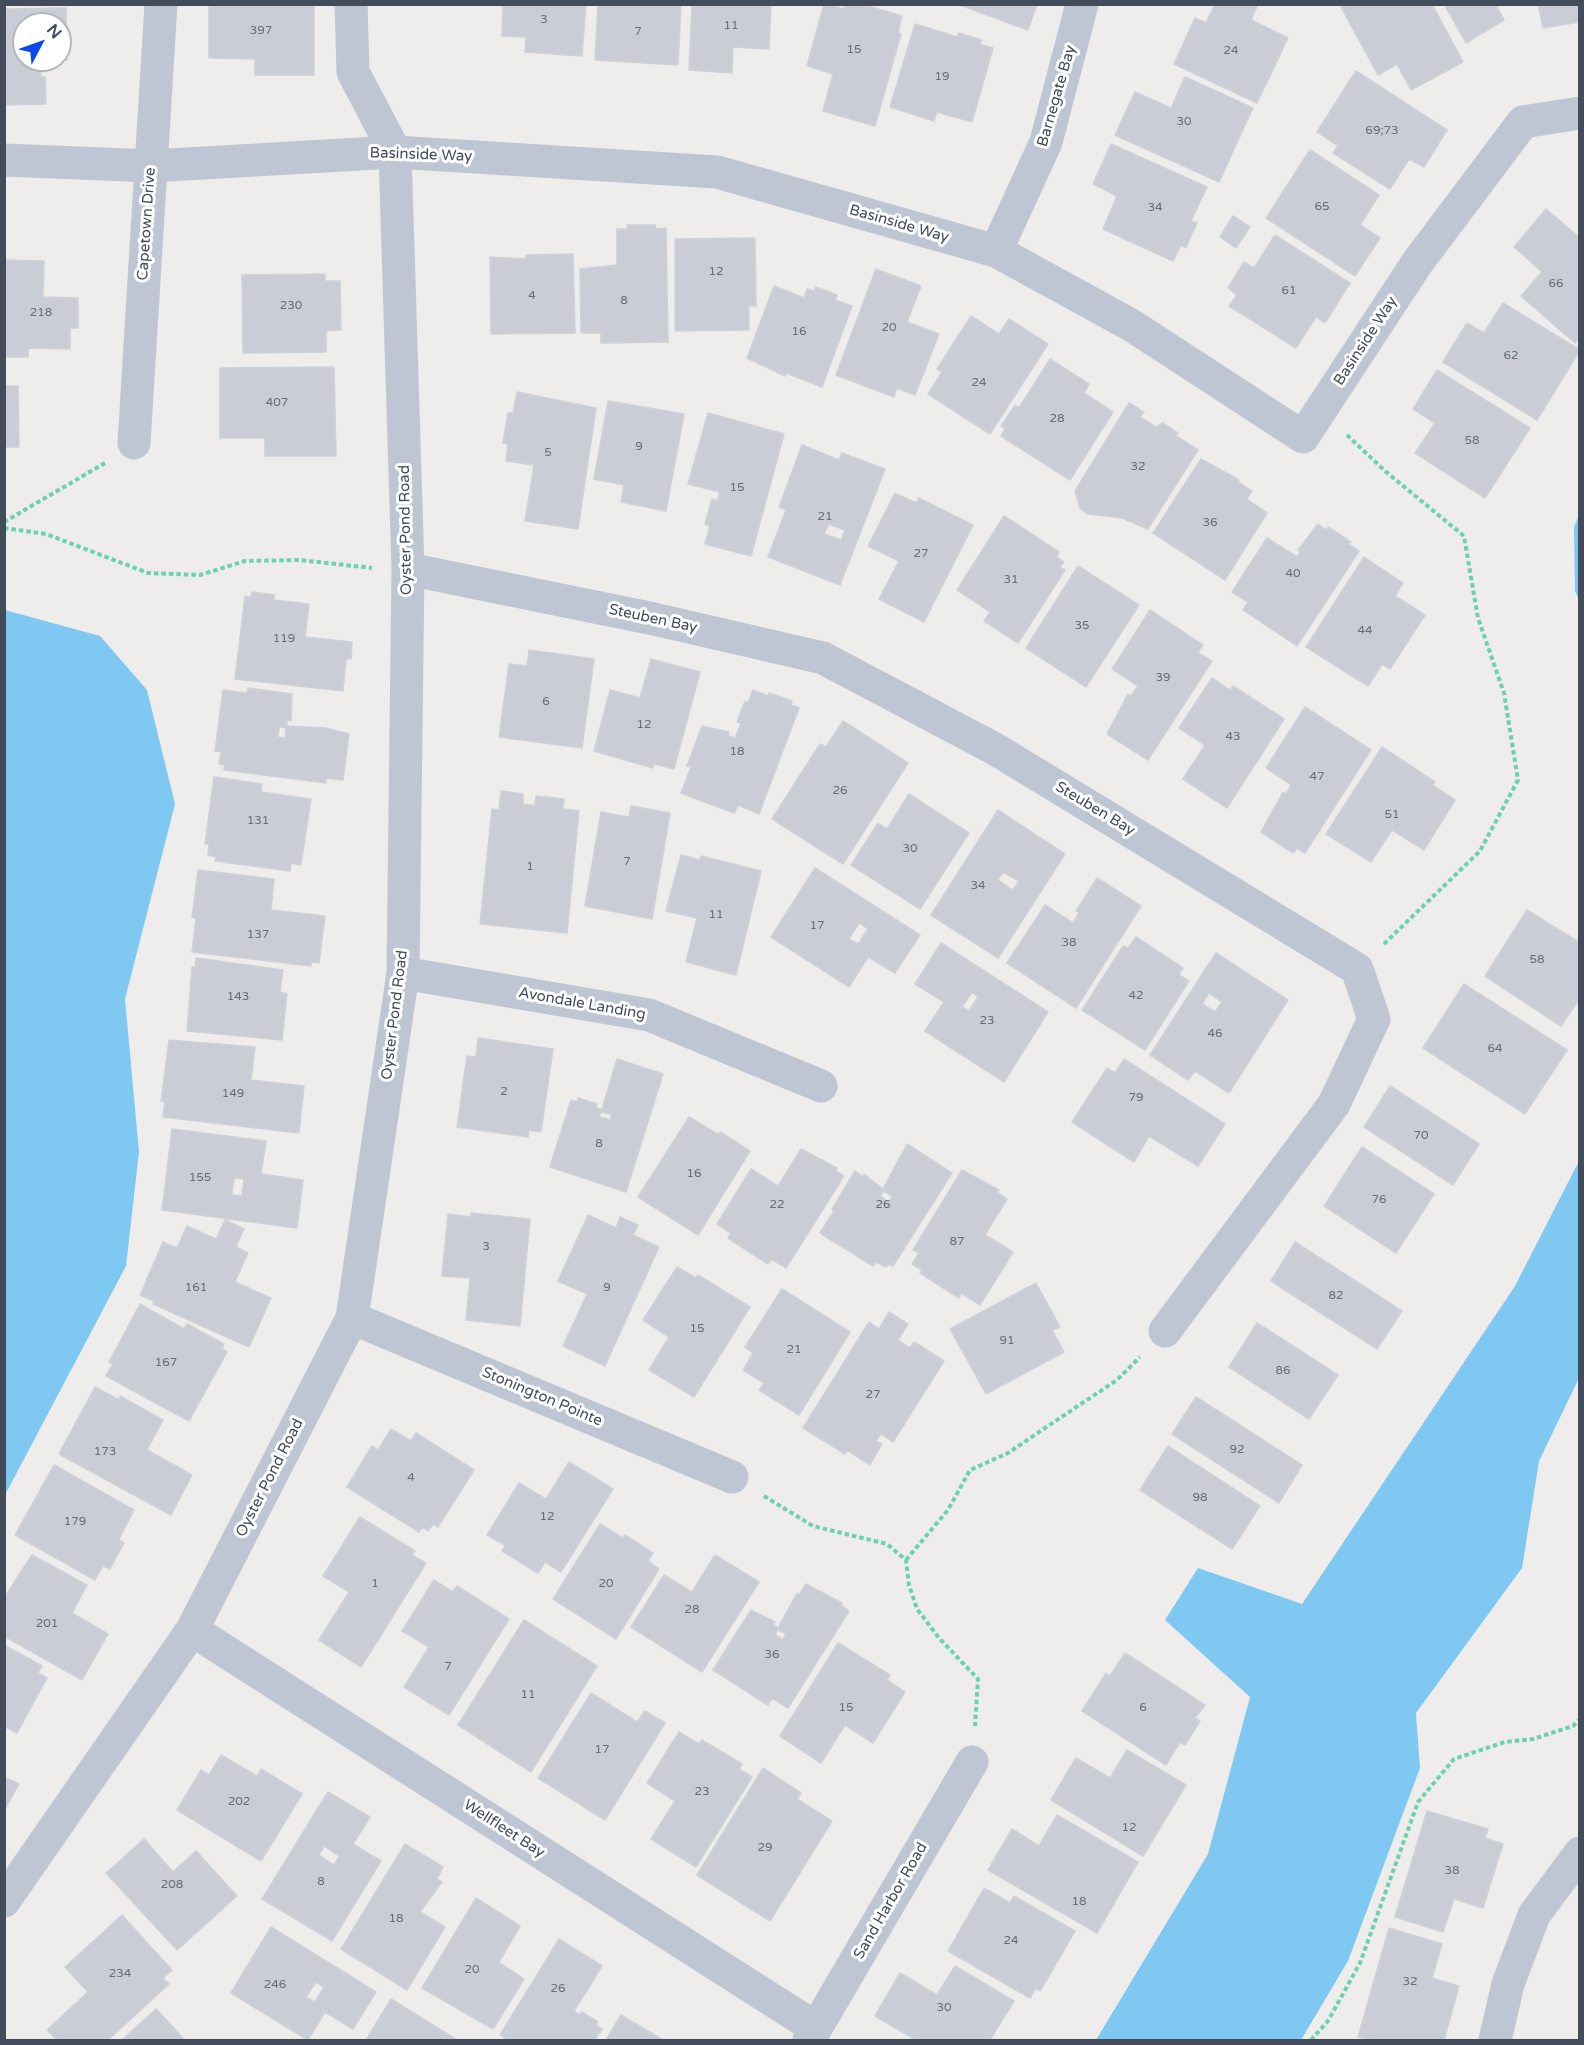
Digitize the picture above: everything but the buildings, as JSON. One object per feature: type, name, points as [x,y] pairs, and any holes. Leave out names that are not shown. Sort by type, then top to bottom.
[{"type":"street","name":"Capetown Drive","points":[[134,443],[161,4]]},
{"type":"street","name":"Oyster Pond Road","points":[[4,1901],[192,1630],[352,1318],[403,973],[408,569],[395,152],[353,72],[351,4]]},
{"type":"street","name":"Barnegate Bay","points":[[996,252],[1046,142],[1082,4]]},
{"type":"street","name":"Basinside Way","points":[[4,160],[151,166],[395,152],[717,171],[996,252],[1131,326],[1303,438],[1417,263],[1522,122],[1580,113]]},
{"type":"street","name":"Steuben Bay","points":[[408,569],[654,619],[824,658],[995,749],[1357,969]]},
{"type":"street","points":[[1165,1331],[1334,1104],[1374,1019],[1357,969]]},
{"type":"street","name":"Avondale Landing","points":[[403,973],[649,1015],[821,1086]]},
{"type":"street","name":"Stonington Pointe","points":[[352,1318],[732,1477]]},
{"type":"street","name":"Wellfleet Bay","points":[[192,1630],[812,2034]]},
{"type":"street","name":"Sand Harbor Road","points":[[812,2034],[972,1762]]},
{"type":"street","points":[[1496,2040],[1508,1984],[1534,1915],[1580,1853]]},
{"type":"path","points":[[1321,410],[1385,471],[1464,536],[1478,618],[1504,693],[1518,780],[1480,851],[1431,901],[1357,969]]},
{"type":"path","points":[[4,522],[79,480],[134,443]]},
{"type":"path","points":[[4,528],[46,534],[148,573],[200,575],[245,561],[300,560],[351,567],[408,569]]},
{"type":"path","points":[[906,1560],[948,1510],[970,1470],[1008,1453],[1117,1380],[1165,1331]]},
{"type":"path","points":[[732,1477],[813,1526],[887,1544],[906,1560],[909,1585],[917,1609],[939,1638],[978,1679],[972,1762]]},
{"type":"path","points":[[1311,2040],[1328,2021],[1360,1963],[1418,1802],[1454,1759],[1505,1742],[1533,1739],[1573,1726],[1580,1719]]},
{"type":"water","points":[[1579,515],[1579,600],[1575,591],[1574,527]]},
{"type":"water","points":[[5,610],[100,636],[147,690],[175,804],[125,999],[139,1152],[126,1266],[5,1495]]},
{"type":"water","points":[[1579,1161],[1579,1378],[1539,1461],[1522,1568],[1416,1713],[1420,1768],[1348,1961],[1301,2040],[1096,2040],[1208,1854],[1250,1697],[1165,1620],[1198,1568],[1302,1604],[1515,1286]]}]
